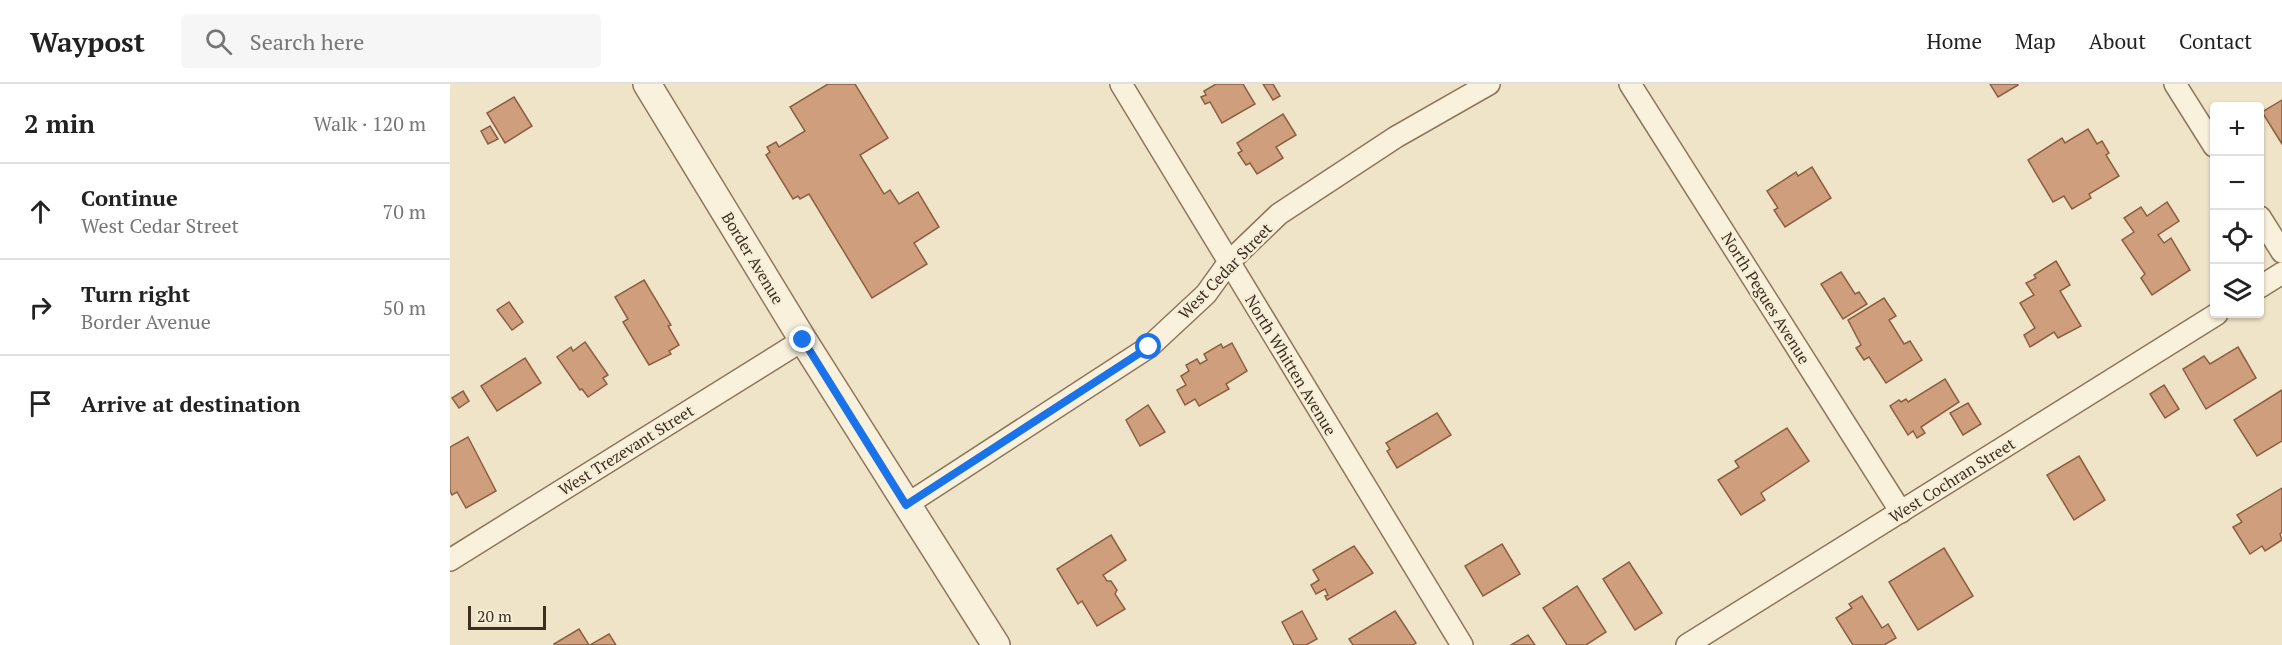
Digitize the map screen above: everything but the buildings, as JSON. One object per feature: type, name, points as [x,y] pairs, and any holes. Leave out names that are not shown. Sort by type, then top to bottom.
[{"type":"street","name":"Border Avenue","points":[[647,84],[803,340],[996,645]]},
{"type":"street","name":"North Whitten Avenue","points":[[1121,84],[1461,645]]},
{"type":"street","name":"West Cedar Street","points":[[906,505],[1149,347],[1206,294],[1229,262],[1279,214],[1396,137],[1489,84]]},
{"type":"street","name":"North Pegues Avenue","points":[[1630,84],[1901,512]]},
{"type":"street","points":[[2175,84],[2210,140]]},
{"type":"street","points":[[2264,225],[2282,252]]},
{"type":"street","points":[[2264,284],[2282,273]]},
{"type":"street","name":"West Cochran Street","points":[[1687,645],[2211,318]]},
{"type":"street","name":"West Trezevant Street","points":[[450,561],[803,340]]},
{"type":"route","points":[[803,340],[906,505],[1149,347]]}]
